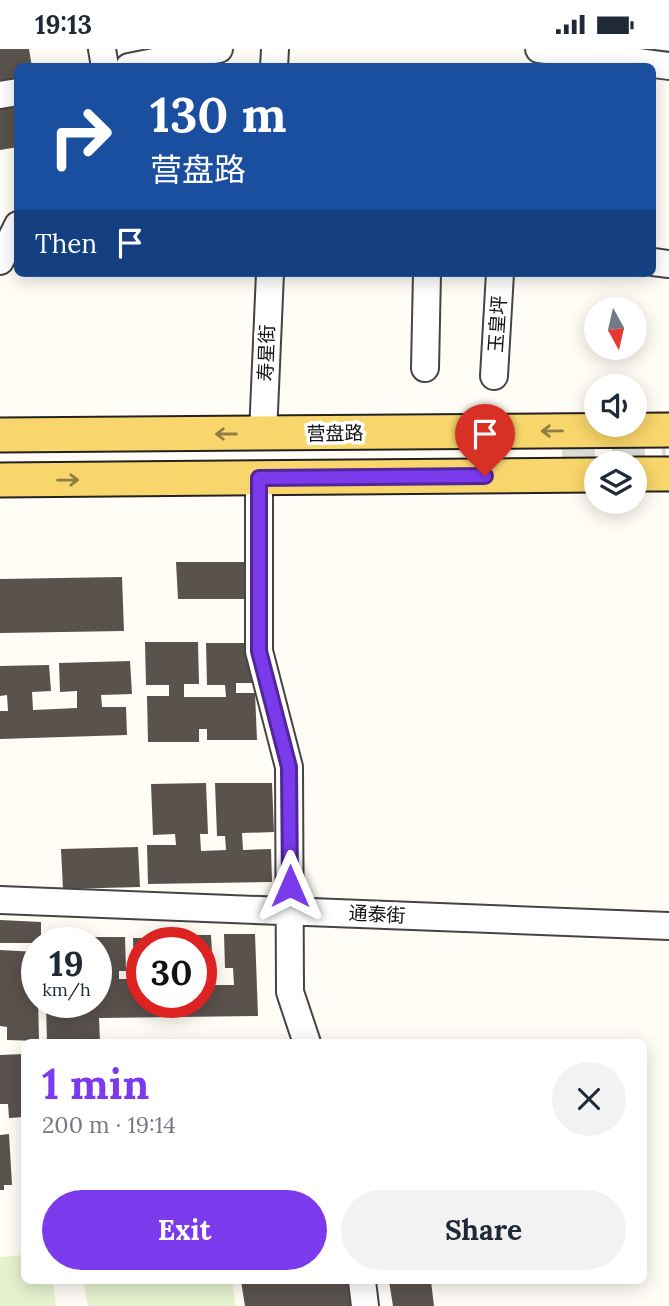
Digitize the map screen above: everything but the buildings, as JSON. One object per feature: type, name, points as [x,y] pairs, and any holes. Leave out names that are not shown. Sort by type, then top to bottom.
[{"type":"main road","name":"营盘路","points":[[0,435],[669,430]]},
{"type":"main road","points":[[647,474],[669,474]]},
{"type":"main road","points":[[0,480],[584,475]]},
{"type":"street","points":[[149,63],[219,49]]},
{"type":"street","points":[[539,49],[645,63]]},
{"type":"street","points":[[0,261],[14,233]]},
{"type":"street","name":"寿星街","points":[[263,434],[270,277]]},
{"type":"street","points":[[425,368],[427,277]]},
{"type":"street","name":"玉皇坪","points":[[494,376],[500,277]]},
{"type":"street","points":[[259,478],[259,651],[289,767],[290,992],[306,1039]]},
{"type":"street","name":"通泰街","points":[[0,900],[669,926]]},
{"type":"street","points":[[362,1284],[365,1306]]},
{"type":"green space","points":[[21,1255],[21,1284],[53,1284],[56,1306],[0,1306],[0,1257]]},
{"type":"green space","points":[[84,1284],[232,1284],[236,1306],[88,1306]]},
{"type":"tunnel","points":[[562,464],[666,463]]},
{"type":"route","points":[[290,886],[289,767],[259,651],[259,478],[485,476]]}]
